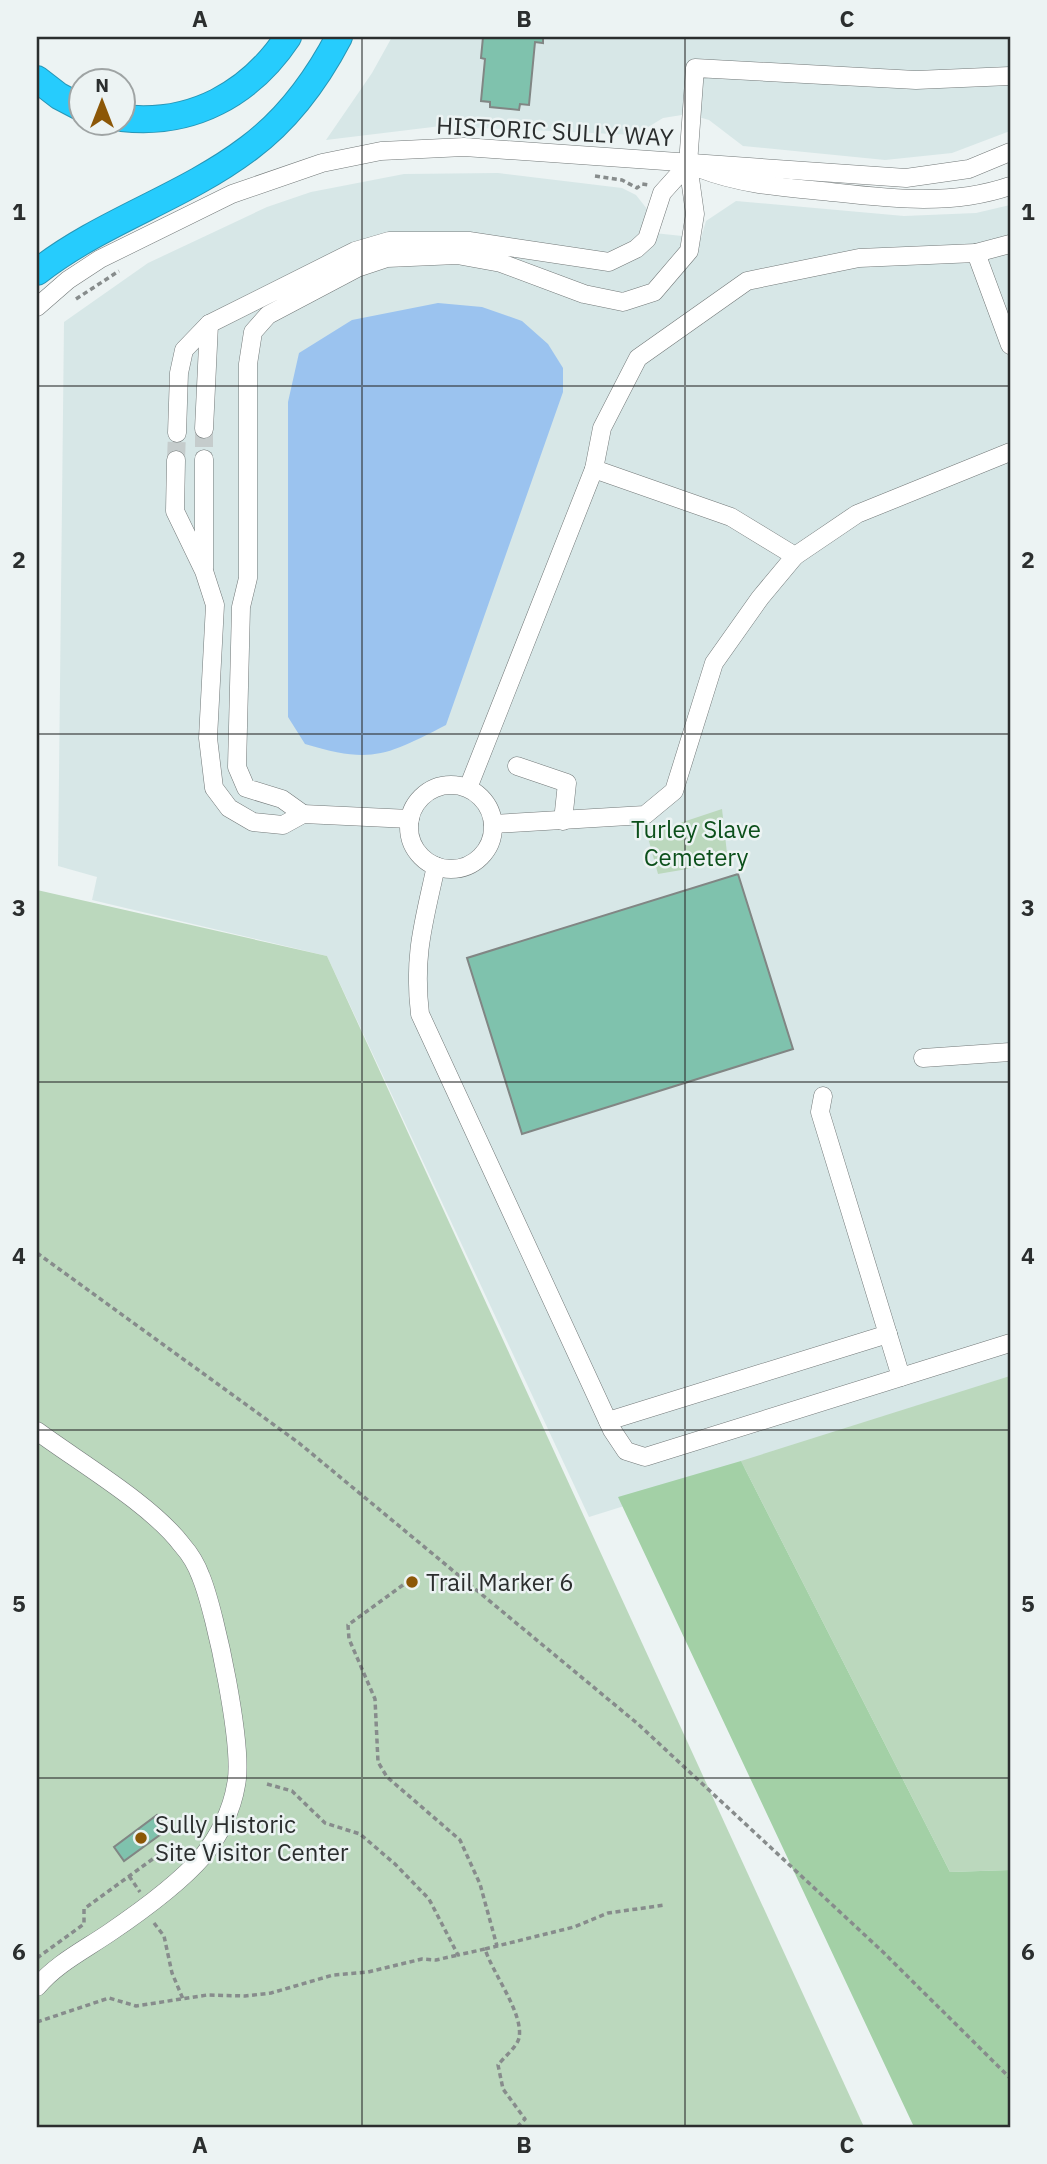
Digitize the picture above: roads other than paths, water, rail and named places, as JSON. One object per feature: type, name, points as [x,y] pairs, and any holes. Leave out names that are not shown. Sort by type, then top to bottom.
[{"type":"highway","points":[[136,118],[174,117],[210,107],[230,96],[263,70],[288,37]]},
{"type":"highway","points":[[37,272],[78,242],[202,177],[248,149],[304,93],[339,37]]},
{"type":"highway","points":[[37,79],[66,100]]},
{"type":"street","points":[[303,814],[282,799],[246,788],[237,767],[241,607],[248,578],[248,364],[253,332],[268,315],[357,268],[387,258],[457,255],[501,263],[584,294],[623,302],[654,292],[689,251],[695,214],[688,164],[695,68],[916,80],[1010,76]]},
{"type":"street","name":"HISTORIC SULLY WAY","points":[[37,306],[68,280],[100,260],[181,218],[264,181],[322,163],[406,148],[464,147],[906,178],[969,169],[1010,152]]},
{"type":"street","points":[[177,433],[178,373],[184,350],[209,324],[355,251],[389,241],[469,241],[609,262],[636,249],[647,239],[662,193],[688,164]]},
{"type":"street","name":"HISTORIC SULLY WAY","points":[[688,164],[734,182],[901,199],[953,198],[1010,187]]},
{"type":"street","points":[[468,788],[594,469],[602,428],[638,358],[747,281],[859,258],[976,253],[1010,244]]},
{"type":"street","points":[[976,253],[1010,345]]},
{"type":"street","points":[[204,429],[209,324]]},
{"type":"street","points":[[493,824],[645,815],[674,791],[714,663],[760,598],[795,556],[857,514],[1010,452]]},
{"type":"street","points":[[204,459],[204,571]]},
{"type":"street","points":[[176,460],[175,511],[204,571],[215,605],[208,738],[214,788],[229,808],[253,822],[283,825],[303,814],[410,818]]},
{"type":"street","points":[[594,469],[731,517],[795,556]]},
{"type":"street","points":[[215,605],[241,607]]},
{"type":"street","points":[[517,766],[567,783],[563,821]]},
{"type":"street","points":[[456,785],[468,788],[485,803],[493,824],[492,837],[476,860],[450,869],[436,866],[417,852],[409,830],[410,818],[421,797],[431,789],[456,785]]},
{"type":"street","points":[[436,866],[417,951],[415,976],[420,1014],[608,1421],[626,1451],[645,1457],[1010,1343]]},
{"type":"street","points":[[923,1058],[1010,1052]]},
{"type":"street","points":[[823,1096],[820,1112],[901,1377]]},
{"type":"street","points":[[608,1421],[888,1334]]},
{"type":"street","points":[[37,1431],[156,1518],[181,1543],[201,1576],[235,1732],[237,1783],[228,1816],[203,1856],[112,1931],[48,1973],[37,1987]]},
{"type":"water","points":[[438,303],[482,307],[522,321],[548,344],[563,368],[563,392],[446,725],[408,744],[378,754],[346,754],[305,744],[288,717],[288,402],[299,353],[352,320]]},
{"type":"tunnel","points":[[204,429],[204,459]]},
{"type":"tunnel","points":[[176,460],[177,433]]},
{"type":"place","name":"Trail Marker 6","points":[[412,1582]]},
{"type":"place","name":"Sully Historic Site Visitor Center","points":[[141,1838]]},
{"type":"park label","name":"Turley Slave Cemetery","points":[[696,843]]}]
